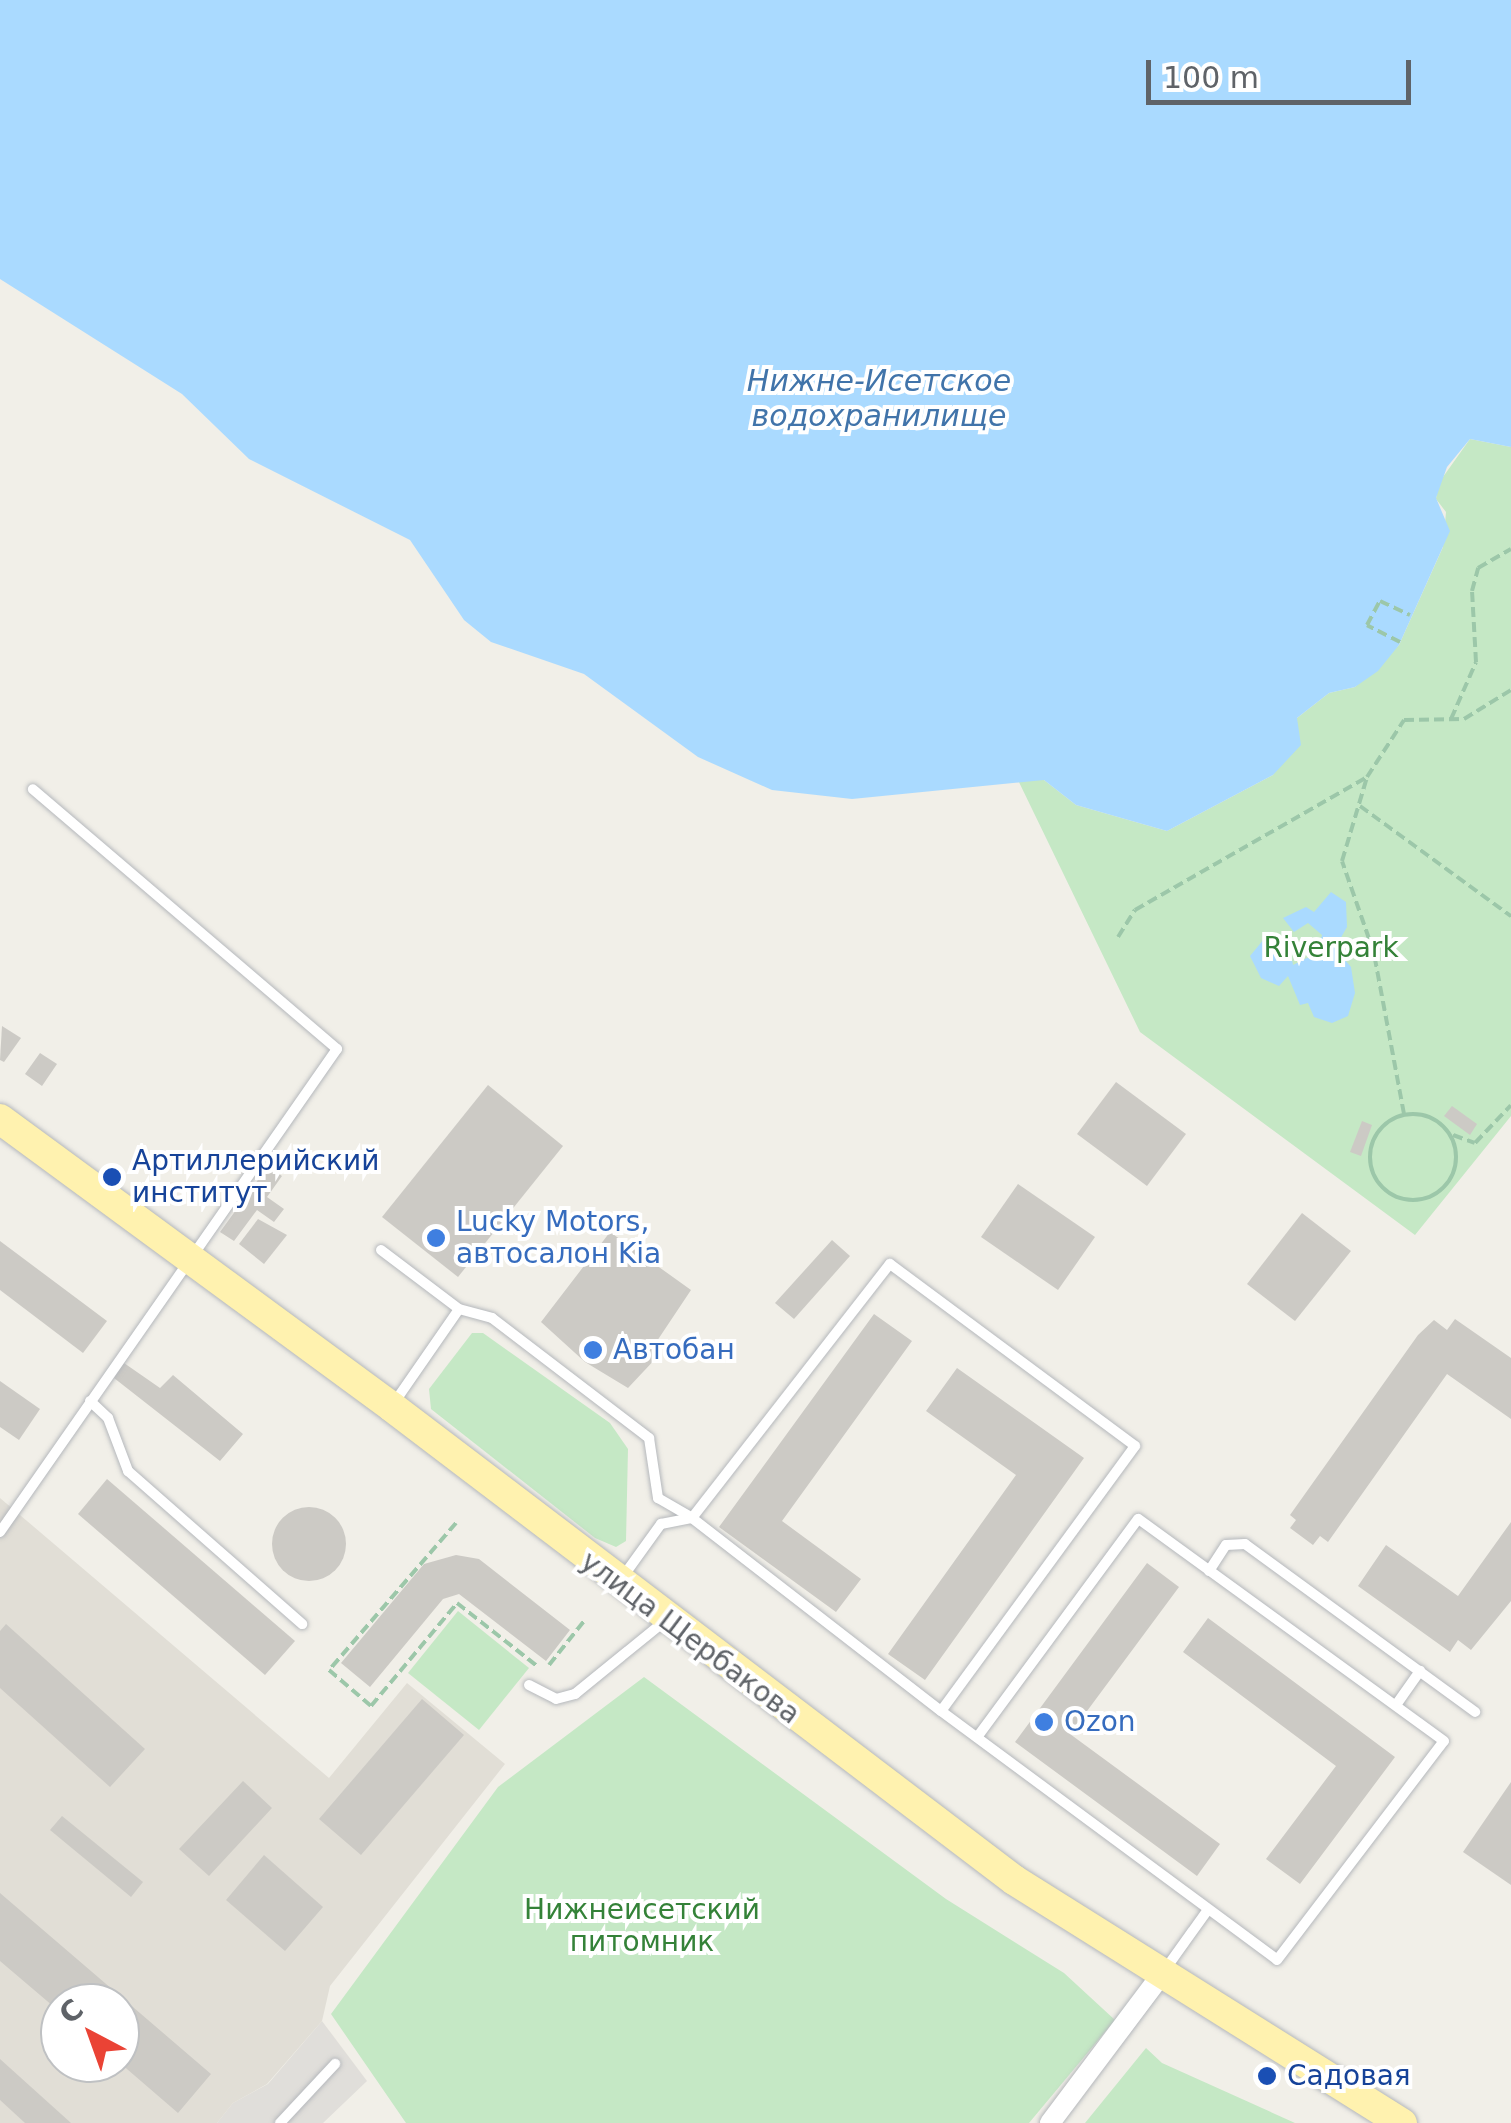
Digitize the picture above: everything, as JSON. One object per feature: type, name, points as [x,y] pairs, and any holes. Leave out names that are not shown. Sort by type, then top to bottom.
[{"type":"main road","name":"улица Щербакова","points":[[0,1119],[187,1261],[392,1407],[618,1584],[1014,1880],[1162,1974],[1358,2090],[1402,2123]]},
{"type":"street","points":[[1050,2123],[1162,1974]]},
{"type":"lane","points":[[0,1532],[337,1049],[32,790]]},
{"type":"lane","points":[[380,1250],[459,1309],[492,1318],[649,1438],[658,1498],[692,1518],[941,1711],[1277,1960],[1444,1741],[1138,1518],[978,1738]]},
{"type":"lane","points":[[618,1584],[661,1524],[692,1518],[890,1264],[1135,1446],[941,1711]]},
{"type":"lane","points":[[392,1407],[459,1309]]},
{"type":"lane","points":[[90,1402],[108,1418],[128,1471],[302,1624]]},
{"type":"lane","points":[[1210,1571],[1226,1544],[1245,1544],[1475,1712]]},
{"type":"lane","points":[[529,1684],[556,1700],[575,1694],[666,1620]]},
{"type":"lane","points":[[1396,1706],[1420,1671]]},
{"type":"lane","points":[[1162,1974],[1207,1911]]},
{"type":"lane","points":[[280,2123],[335,2064]]},
{"type":"path","points":[[1451,719],[1476,662],[1472,591],[1478,568],[1511,550]]},
{"type":"path","points":[[1400,642],[1367,624],[1380,601],[1410,615]]},
{"type":"path","points":[[1404,1114],[1374,953],[1342,861],[1368,777],[1404,720],[1464,719],[1511,690]]},
{"type":"path","points":[[1118,937],[1135,910],[1368,777]]},
{"type":"path","points":[[1360,806],[1511,916]]},
{"type":"path","points":[[1451,1134],[1456,1152],[1445,1186],[1430,1196],[1395,1196],[1380,1186],[1369,1152],[1387,1121],[1404,1114],[1422,1114],[1451,1134],[1475,1142],[1511,1105]]},
{"type":"path","points":[[456,1523],[329,1670],[371,1706],[458,1602],[536,1666]]},
{"type":"path","points":[[549,1665],[584,1620]]},
{"type":"shaded area","points":[[0,1498],[329,1778],[407,1683],[505,1764],[330,1986],[322,2021],[267,2084],[233,2103],[217,2123],[0,2123]]},
{"type":"shaded area","points":[[322,2021],[367,2081],[323,2123],[217,2123],[233,2103],[268,2084]]},
{"type":"green space","name":"Riverpark","points":[[1470,439],[1511,447],[1511,1116],[1415,1235],[1140,1032],[1017,778],[1044,780],[1076,805],[1167,831],[1273,775],[1297,718],[1329,693],[1355,687],[1399,645],[1443,547],[1446,512],[1436,499],[1438,484]]},
{"type":"green space","points":[[472,1333],[483,1333],[610,1423],[628,1449],[626,1541],[616,1547],[595,1538],[431,1409],[429,1389]]},
{"type":"green space","points":[[458,1611],[529,1668],[479,1730],[408,1673]]},
{"type":"green space","name":"Нижнеисетский питомник","points":[[644,1677],[946,1899],[1064,1973],[1115,2020],[1029,2123],[406,2123],[331,2014],[498,1787]]},
{"type":"green space","points":[[1146,2048],[1162,2063],[1295,2123],[1085,2123]]},
{"type":"water","name":"Нижне-Исетское водохранилище","points":[[0,0],[1511,0],[1511,447],[1470,439],[1447,467],[1436,498],[1450,531],[1399,645],[1378,671],[1355,687],[1329,693],[1297,718],[1301,745],[1273,775],[1167,831],[1076,805],[1044,780],[852,799],[772,790],[698,757],[584,674],[491,642],[464,620],[410,540],[249,459],[182,394],[0,279]]},
{"type":"water","points":[[1331,892],[1346,902],[1347,927],[1335,948],[1351,967],[1355,993],[1348,1016],[1332,1023],[1314,1017],[1308,1003],[1300,1005],[1288,976],[1279,986],[1261,978],[1250,956],[1264,939],[1289,944],[1293,965],[1317,953],[1322,935],[1308,923],[1294,932],[1283,918],[1306,907],[1314,912]]},
{"type":"building","points":[[2,1026],[21,1038],[4,1062],[0,1060]]},
{"type":"building","points":[[40,1053],[57,1064],[42,1086],[25,1074]]},
{"type":"building","points":[[1116,1082],[1186,1134],[1147,1186],[1077,1134]]},
{"type":"building","points":[[488,1085],[563,1146],[458,1277],[382,1217]]},
{"type":"building","points":[[1452,1106],[1477,1124],[1470,1135],[1444,1116]]},
{"type":"building","points":[[1362,1121],[1372,1125],[1361,1156],[1350,1152]]},
{"type":"building","points":[[268,1166],[282,1176],[267,1197],[284,1209],[274,1222],[257,1210],[234,1241],[220,1232]]},
{"type":"building","points":[[1018,1184],[1095,1237],[1058,1290],[981,1237]]},
{"type":"building","points":[[1302,1213],[1351,1251],[1295,1321],[1247,1284]]},
{"type":"building","points":[[258,1219],[287,1235],[264,1264],[239,1244]]},
{"type":"building","points":[[610,1232],[691,1290],[655,1344],[659,1355],[628,1388],[585,1362],[541,1322]]},
{"type":"building","points":[[832,1240],[850,1256],[794,1319],[775,1303]]},
{"type":"building","points":[[0,1241],[107,1321],[83,1353],[0,1290]]},
{"type":"building","points":[[874,1314],[912,1341],[782,1521],[861,1579],[836,1612],[719,1527]]},
{"type":"building","points":[[1455,1319],[1511,1358],[1511,1419],[1447,1374],[1328,1542],[1320,1536],[1313,1545],[1290,1528],[1296,1520],[1290,1515],[1418,1335],[1434,1320],[1447,1330]]},
{"type":"building","points":[[124,1363],[160,1388],[173,1375],[243,1434],[220,1461],[114,1378]]},
{"type":"building","points":[[957,1368],[1084,1458],[925,1680],[888,1654],[1016,1475],[926,1411]]},
{"type":"building","points":[[0,1381],[40,1409],[19,1440],[0,1427]]},
{"type":"building","points":[[107,1479],[295,1641],[265,1675],[78,1514]]},
{"type":"building","points":[[309,1507],[335,1518],[346,1544],[335,1570],[309,1581],[283,1570],[272,1544],[283,1518]]},
{"type":"building","points":[[1511,1522],[1511,1601],[1471,1650],[1458,1640],[1450,1652],[1358,1586],[1386,1545],[1458,1596]]},
{"type":"building","points":[[456,1555],[479,1559],[570,1630],[546,1661],[459,1594],[443,1599],[370,1687],[341,1663],[424,1564]]},
{"type":"building","points":[[1147,1563],[1179,1587],[1070,1734],[1220,1844],[1197,1876],[1015,1742]]},
{"type":"building","points":[[1208,1618],[1395,1757],[1300,1884],[1266,1859],[1336,1766],[1183,1652]]},
{"type":"building","points":[[6,1624],[145,1749],[110,1787],[0,1688],[0,1631]]},
{"type":"building","points":[[422,1699],[464,1735],[361,1855],[319,1819]]},
{"type":"building","points":[[243,1781],[272,1808],[209,1876],[179,1849]]},
{"type":"building","points":[[1511,1782],[1511,1885],[1463,1852]]},
{"type":"building","points":[[62,1816],[143,1882],[131,1897],[50,1830]]},
{"type":"building","points":[[264,1855],[323,1907],[285,1951],[226,1900]]},
{"type":"building","points":[[0,1893],[105,1983],[40,1983],[40,1995],[0,1961]]},
{"type":"building","points":[[140,2013],[211,2074],[178,2113],[140,2080]]},
{"type":"building","points":[[0,2059],[71,2123],[25,2123],[0,2100]]},
{"type":"place","name":"Артиллерийский институт","points":[[112,1177]]},
{"type":"place","name":"Lucky Motors, автосалон Kia","points":[[436,1238]]},
{"type":"place","name":"Автобан","points":[[593,1350]]},
{"type":"place","name":"Ozon","points":[[1044,1722]]},
{"type":"place","name":"Садовая","points":[[1267,2076]]}]
